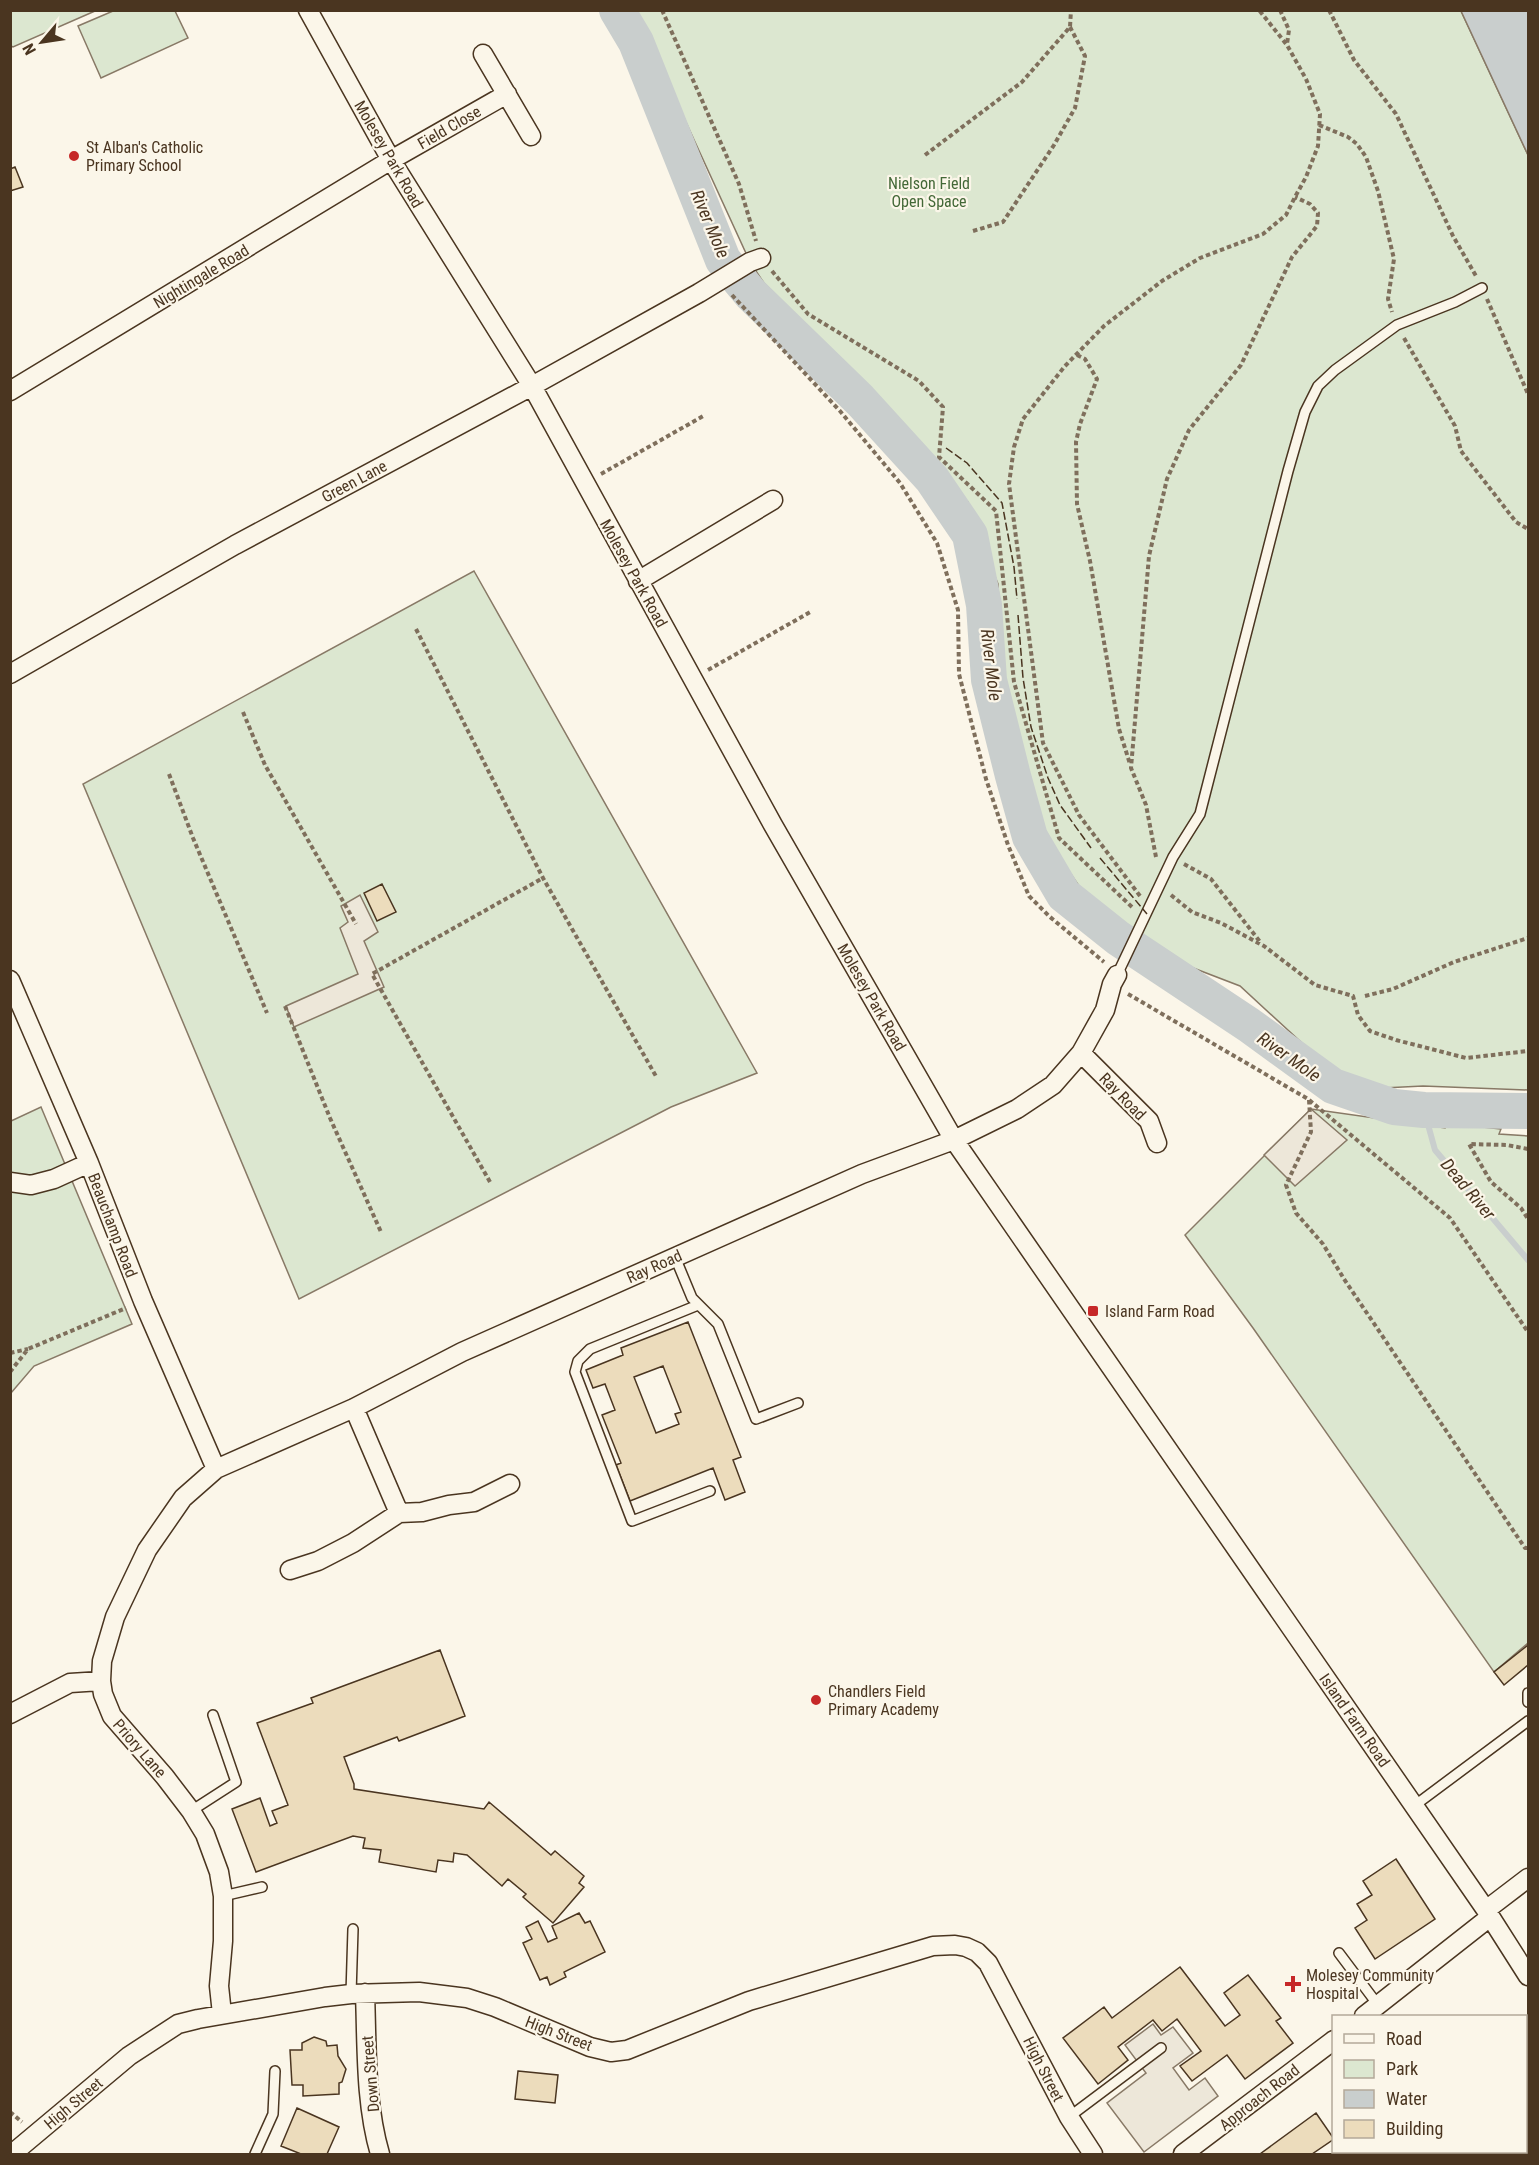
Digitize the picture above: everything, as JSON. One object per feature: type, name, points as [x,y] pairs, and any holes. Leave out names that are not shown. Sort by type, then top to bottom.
[{"type":"street","name":"Molesey Park Road","points":[[308,10],[391,160],[532,386],[773,825],[954,1140]]},
{"type":"street","points":[[483,54],[531,136]]},
{"type":"street","name":"Field Close","points":[[391,160],[507,94]]},
{"type":"street","name":"Nightingale Road","points":[[10,391],[391,160]]},
{"type":"street","name":"Green Lane","points":[[10,674],[235,545],[532,386],[755,260]]},
{"type":"street","points":[[638,581],[773,500]]},
{"type":"street","name":"Beauchamp Road","points":[[10,980],[89,1163],[143,1301],[216,1469]]},
{"type":"street","name":"Ray Road","points":[[216,1469],[354,1408],[462,1352],[862,1174],[954,1140],[1017,1110],[1053,1085],[1081,1053],[1105,1011],[1115,980]]},
{"type":"street","name":"Ray Road","points":[[1081,1053],[1149,1121],[1157,1143]]},
{"type":"street","name":"Island Farm Road","points":[[954,1140],[1414,1806],[1528,1976]]},
{"type":"street","points":[[10,1182],[31,1185],[54,1179],[89,1163]]},
{"type":"street","points":[[354,1408],[399,1513]]},
{"type":"street","name":"Priory Lane","points":[[216,1469],[183,1498],[147,1550],[115,1617],[102,1661],[101,1681],[103,1694],[112,1716],[191,1811],[205,1834],[219,1872],[223,1896],[223,1941],[219,1986],[222,2014]]},
{"type":"street","points":[[290,1570],[318,1561],[353,1543],[399,1513],[422,1512],[474,1502],[510,1484]]},
{"type":"street","points":[[10,1714],[70,1683],[101,1681]]},
{"type":"street","points":[[1371,2011],[1528,1878]]},
{"type":"street","name":"High Street","points":[[12,2154],[129,2056],[153,2039],[178,2024],[222,2014],[358,1993],[419,1992],[467,1998],[495,2007],[590,2047],[611,2052],[627,2050],[749,2001],[933,1946],[956,1946],[977,1953],[987,1963],[1068,2117],[1093,2154]]},
{"type":"street","name":"Down Street","points":[[358,1993],[380,2154]]},
{"type":"street","name":"Approach Road","points":[[1193,2152],[1332,2042]]},
{"type":"lane","points":[[1115,980],[1173,857],[1200,814],[1288,471],[1305,412],[1318,386],[1335,370],[1397,325],[1455,302],[1482,288]]},
{"type":"lane","points":[[675,1257],[692,1298],[718,1324],[756,1419],[798,1402]]},
{"type":"lane","points":[[698,1305],[590,1349],[578,1361],[575,1372],[632,1521],[710,1491]]},
{"type":"lane","points":[[1528,1693],[1528,1702]]},
{"type":"lane","points":[[191,1811],[236,1782],[213,1715]]},
{"type":"lane","points":[[1414,1806],[1528,1721]]},
{"type":"lane","points":[[223,1896],[262,1887]]},
{"type":"lane","points":[[353,1929],[358,1993]]},
{"type":"lane","points":[[1339,1953],[1371,2011]]},
{"type":"lane","points":[[1068,2117],[1161,2049]]},
{"type":"lane","points":[[255,2154],[273,2114],[275,2072]]},
{"type":"path","points":[[662,10],[739,184],[755,260],[808,314],[919,381],[943,407],[939,457],[996,511],[1014,682],[1059,838],[1144,919]]},
{"type":"path","points":[[973,231],[1003,222],[1054,145],[1075,108],[1085,56],[1070,27],[1071,10]]},
{"type":"path","points":[[1149,909],[1080,815],[1043,743],[1009,484],[1014,447],[1023,419],[1065,366],[1104,326],[1162,281],[1200,258],[1263,234],[1286,215],[1306,177],[1318,146],[1320,114],[1306,79],[1287,45],[1259,10]]},
{"type":"path","points":[[1280,10],[1289,30],[1287,45]]},
{"type":"path","points":[[1329,10],[1354,60],[1396,114],[1453,236],[1482,288],[1528,394]]},
{"type":"path","points":[[925,155],[1022,82],[1070,27]]},
{"type":"path","points":[[719,281],[840,411],[900,483],[937,543],[958,610],[959,674],[986,779],[1008,845],[1029,896],[1050,917],[1085,945],[1115,980],[1308,1099],[1450,1218],[1528,1332]]},
{"type":"path","points":[[1077,355],[1085,359],[1097,379],[1080,424],[1076,442],[1077,504],[1090,561],[1119,729],[1131,768]]},
{"type":"path","points":[[585,483],[705,415]]},
{"type":"path","points":[[692,679],[812,611]]},
{"type":"path","points":[[416,628],[543,878],[657,1078]]},
{"type":"path","points":[[243,712],[265,765],[356,924]]},
{"type":"path","points":[[169,774],[193,838],[267,1013]]},
{"type":"path","points":[[1173,857],[1210,879],[1264,946]]},
{"type":"path","points":[[490,1182],[372,974],[543,878]]},
{"type":"path","points":[[1365,996],[1393,989],[1454,962],[1528,938]]},
{"type":"path","points":[[285,1006],[330,1118],[381,1232]]},
{"type":"path","points":[[1308,1099],[1311,1109],[1311,1132],[1286,1185],[1296,1213],[1323,1244],[1344,1279],[1525,1548],[1528,1548]]},
{"type":"path","points":[[1528,1149],[1506,1145],[1469,1144],[1491,1182],[1521,1208],[1528,1219]]},
{"type":"path","points":[[10,1353],[28,1349],[143,1301]]},
{"type":"path","points":[[10,1372],[28,1349]]},
{"type":"green space","points":[[10,11],[95,11],[13,47],[11,46]]},
{"type":"green space","points":[[113,11],[175,11],[188,38],[101,78],[78,26]]},
{"type":"green space","name":"Nielson Field Open Space","points":[[635,11],[1461,11],[1528,155],[1528,1090],[1423,1086],[1383,1088],[1349,1080],[1326,1065],[1240,986],[1175,961],[1081,889],[1051,845],[1028,786],[1002,691],[998,584],[968,502],[921,457],[852,375],[764,283],[750,262]]},
{"type":"green space","points":[[474,571],[757,1073],[671,1107],[299,1299],[83,784]]},
{"type":"green space","points":[[41,1107],[132,1324],[34,1366],[11,1393],[11,1121]]},
{"type":"green space","points":[[1311,1109],[1445,1128],[1445,1123],[1501,1129],[1499,1134],[1528,1136],[1528,1643],[1494,1672],[1253,1328],[1185,1235]]},
{"type":"shaded area","points":[[360,895],[378,932],[364,941],[384,987],[294,1027],[286,1006],[358,974],[340,928],[348,922],[341,906]]},
{"type":"shaded area","points":[[1311,1109],[1347,1140],[1295,1186],[1264,1155]]},
{"type":"shaded area","points":[[1153,2024],[1161,2035],[1173,2027],[1193,2053],[1173,2068],[1189,2090],[1205,2078],[1218,2096],[1144,2152],[1107,2103],[1146,2073],[1125,2045]]},
{"type":"water","points":[[1461,11],[1528,11],[1528,155]]},
{"type":"building","points":[[15,167],[23,187],[10,191],[10,169]]},
{"type":"building","points":[[382,884],[396,912],[377,921],[364,893]]},
{"type":"building","points":[[688,1322],[741,1457],[733,1460],[745,1492],[725,1500],[713,1468],[630,1501],[616,1465],[621,1463],[602,1415],[615,1410],[605,1384],[593,1388],[586,1370],[623,1355],[621,1348]],"holes":[[[663,1366],[681,1412],[675,1414],[679,1424],[656,1433],[634,1377]]]},
{"type":"building","points":[[1528,1645],[1528,1665],[1504,1685],[1494,1672]]},
{"type":"building","points":[[440,1650],[465,1716],[399,1741],[397,1737],[344,1757],[354,1789],[484,1809],[489,1802],[551,1855],[555,1851],[584,1876],[579,1883],[584,1887],[553,1923],[523,1897],[526,1894],[508,1879],[502,1886],[467,1855],[454,1853],[453,1862],[438,1860],[436,1872],[379,1862],[381,1850],[363,1848],[365,1838],[353,1836],[256,1872],[232,1809],[260,1798],[270,1826],[277,1823],[272,1811],[288,1805],[257,1723],[313,1703],[311,1698]]},
{"type":"building","points":[[1396,1859],[1435,1919],[1375,1959],[1355,1928],[1367,1920],[1357,1904],[1372,1895],[1363,1881]]},
{"type":"building","points":[[579,1913],[585,1923],[590,1921],[605,1952],[564,1972],[566,1977],[550,1985],[547,1977],[540,1980],[523,1943],[532,1939],[526,1927],[538,1921],[548,1942],[557,1938],[552,1926]]},
{"type":"building","points":[[1180,1967],[1225,2026],[1240,2015],[1224,1993],[1248,1975],[1281,2018],[1276,2021],[1293,2043],[1245,2079],[1227,2055],[1192,2081],[1180,2066],[1201,2051],[1177,2019],[1162,2031],[1153,2020],[1118,2047],[1128,2060],[1098,2084],[1063,2038],[1104,2007],[1112,2018]]},
{"type":"building","points":[[314,2037],[326,2041],[327,2046],[337,2045],[338,2056],[346,2069],[342,2082],[339,2083],[339,2094],[303,2096],[303,2085],[292,2085],[290,2050],[302,2050],[302,2043]]},
{"type":"building","points":[[518,2071],[558,2075],[555,2103],[515,2099]]},
{"type":"building","points":[[297,2108],[339,2127],[327,2154],[301,2154],[281,2146]]},
{"type":"building","points":[[1316,2113],[1332,2136],[1332,2140],[1312,2154],[1260,2154]]},
{"type":"waterway","name":"River Mole","points":[[617,10],[636,42],[723,260],[751,294],[860,400],[932,479],[970,535],[984,605],[989,680],[1013,776],[1030,837],[1064,895],[1118,938],[1249,1025],[1333,1086],[1394,1107],[1424,1110],[1528,1111]]},
{"type":"waterway","name":"Dead River","points":[[1424,1110],[1435,1150],[1528,1260]]},
{"type":"fence","points":[[946,448],[967,463],[1002,503],[1014,567],[1017,599]]},
{"type":"fence","points":[[1018,615],[1023,678],[1031,727],[1048,778],[1060,805],[1091,848]]},
{"type":"fence","points":[[1100,858],[1147,914]]},
{"type":"place","name":"St Alban's Catholic Primary School","points":[[74,156]]},
{"type":"place","name":"Island Farm Road","points":[[1093,1311]]},
{"type":"place","name":"Chandlers Field Primary Academy","points":[[816,1700]]},
{"type":"place","name":"Molesey Community Hospital","points":[[1293,1984]]}]
